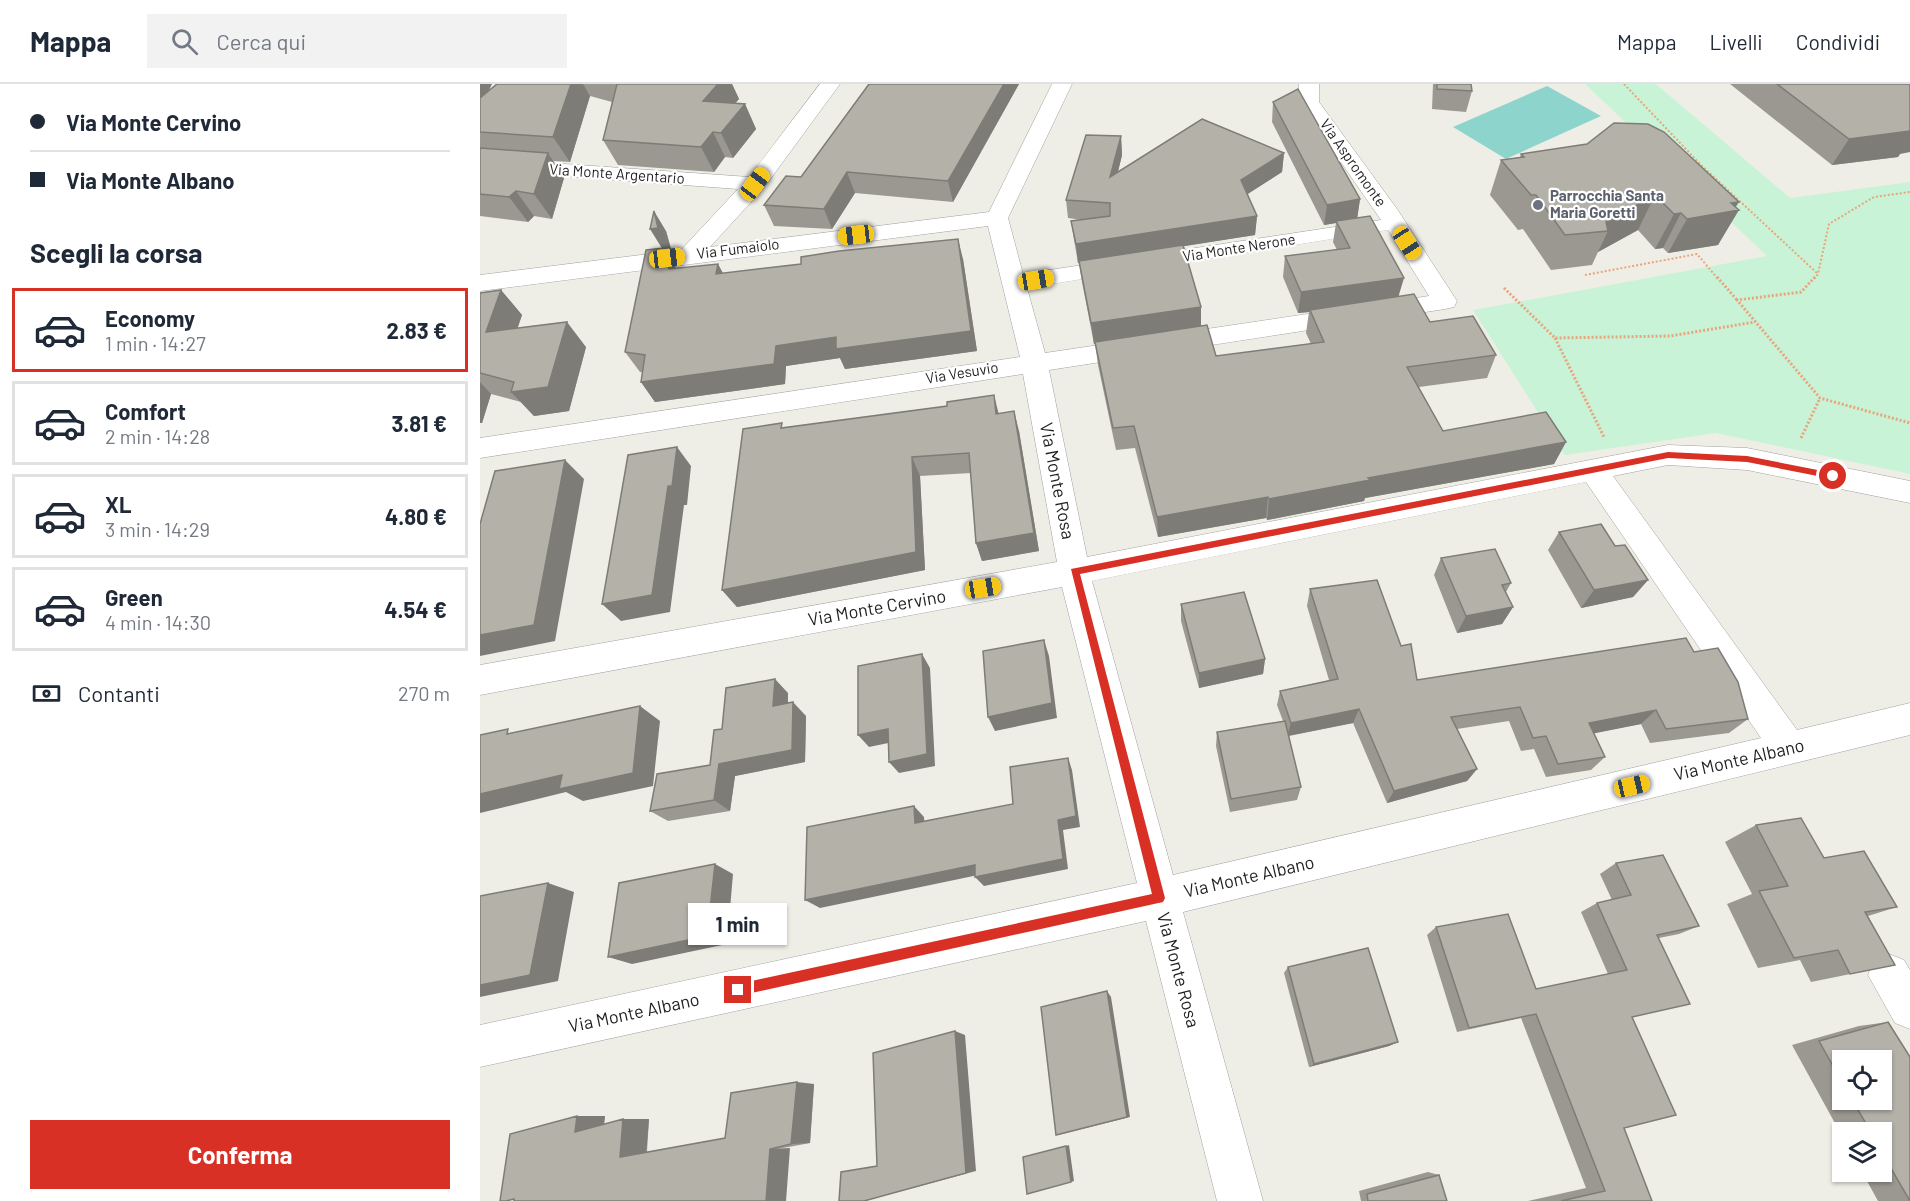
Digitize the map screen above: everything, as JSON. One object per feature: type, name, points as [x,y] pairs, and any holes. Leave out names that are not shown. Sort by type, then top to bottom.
[{"type":"street","points":[[690,255],[755,184],[830,84]]},
{"type":"street","points":[[997,218],[1062,84]]},
{"type":"street","name":"Via Aspromonte","points":[[1309,84],[1309,102],[1394,223],[1445,301]]},
{"type":"street","name":"Via Monte Argentario","points":[[480,164],[755,184]]},
{"type":"street","name":"Via Fumaiolo","points":[[480,283],[997,218]]},
{"type":"street","name":"Via Monte Rosa","points":[[997,218],[1034,362],[1074,572],[1240,1201]]},
{"type":"street","name":"Via Monte Nerone","points":[[1013,283],[1394,223]]},
{"type":"street","name":"Via Vesuvio","points":[[480,448],[1445,301]]},
{"type":"street","name":"Via Monte Cervino","points":[[480,680],[1074,572],[1668,455],[1747,459],[1910,492]]},
{"type":"street","points":[[1607,467],[1789,748]]},
{"type":"street","points":[[1878,485],[1910,509]]},
{"type":"street","name":"Via Monte Albano","points":[[480,1046],[1159,898],[1910,719]]},
{"type":"path","points":[[1624,84],[1701,165],[1818,274]]},
{"type":"path","points":[[1737,300],[1801,292],[1818,274],[1829,224],[1874,197],[1910,192]]},
{"type":"path","points":[[1585,275],[1697,254],[1820,398],[1910,423]]},
{"type":"path","points":[[1504,288],[1555,338],[1599,429],[1607,467]]},
{"type":"path","points":[[1555,338],[1670,336],[1755,322]]},
{"type":"path","points":[[1788,467],[1820,398]]},
{"type":"green space","points":[[1585,84],[1656,84],[1790,198],[1910,182],[1910,474],[1716,433],[1565,455],[1473,310],[1767,256]]},
{"type":"shaded area","points":[[1547,86],[1601,116],[1506,159],[1453,127]]},
{"type":"building","points":[[497,84],[571,84],[553,137],[480,132],[480,98]]},
{"type":"building","points":[[617,84],[718,84],[703,101],[745,104],[721,133],[713,132],[701,147],[603,140]]},
{"type":"building","points":[[869,84],[1004,84],[948,181],[847,172],[824,209],[764,205],[786,176],[801,177]]},
{"type":"building","points":[[1437,84],[1471,84],[1472,91],[1437,89]]},
{"type":"building","points":[[1777,84],[1910,84],[1910,131],[1849,139]]},
{"type":"building","points":[[1298,89],[1360,199],[1327,205],[1273,102]]},
{"type":"building","points":[[1202,119],[1284,153],[1241,180],[1257,216],[1076,244],[1071,221],[1110,216],[1110,203],[1066,200],[1086,135],[1121,136],[1110,177]]},
{"type":"building","points":[[1614,123],[1648,124],[1664,132],[1739,202],[1731,203],[1739,210],[1687,219],[1681,213],[1674,214],[1655,195],[1606,222],[1608,231],[1565,235],[1536,195],[1531,195],[1501,160],[1524,157],[1521,154],[1587,144]]},
{"type":"building","points":[[480,148],[548,153],[534,194],[516,191],[509,197],[480,194]]},
{"type":"building","points":[[654,211],[658,228],[650,229]]},
{"type":"building","points":[[1370,216],[1404,278],[1301,292],[1285,256],[1350,248],[1336,221]]},
{"type":"building","points":[[958,239],[971,331],[836,349],[836,337],[776,346],[774,364],[641,382],[645,355],[625,352],[646,250],[664,248],[669,269],[718,264],[716,274],[801,264],[801,257],[839,251]]},
{"type":"building","points":[[1183,245],[1201,307],[1091,323],[1079,261]]},
{"type":"building","points":[[501,290],[486,332],[567,322],[548,387],[511,392],[514,382],[480,373],[480,293]]},
{"type":"building","points":[[1414,294],[1430,322],[1473,316],[1496,355],[1407,367],[1443,431],[1546,412],[1566,442],[1368,478],[1370,480],[1269,499],[1268,497],[1157,517],[1134,426],[1113,428],[1095,342],[1207,325],[1216,356],[1324,342],[1310,310]]},
{"type":"building","points":[[994,395],[996,414],[1014,411],[1034,533],[976,543],[969,453],[912,457],[916,552],[722,590],[743,429],[782,423],[781,428],[947,406],[947,402]]},
{"type":"building","points":[[677,447],[672,486],[668,486],[652,595],[602,604],[628,455]]},
{"type":"building","points":[[565,460],[534,625],[480,635],[480,524],[495,471]]},
{"type":"building","points":[[1601,524],[1615,546],[1625,545],[1648,580],[1594,590],[1559,532]]},
{"type":"building","points":[[1495,549],[1511,583],[1502,585],[1513,607],[1466,616],[1441,558]]},
{"type":"building","points":[[1377,580],[1401,646],[1411,644],[1417,680],[1686,638],[1694,652],[1718,648],[1738,682],[1748,719],[1666,729],[1656,710],[1589,723],[1605,757],[1558,764],[1546,736],[1533,738],[1520,707],[1451,717],[1477,769],[1394,791],[1359,709],[1291,723],[1280,691],[1338,679],[1310,589]]},
{"type":"building","points":[[1244,592],[1265,659],[1199,673],[1181,604]]},
{"type":"building","points":[[1044,640],[1052,703],[988,717],[983,651]]},
{"type":"building","points":[[922,654],[927,754],[889,762],[888,729],[858,735],[858,666]]},
{"type":"building","points":[[775,679],[773,706],[793,702],[792,750],[719,764],[714,800],[650,811],[657,774],[710,765],[714,730],[722,729],[726,688]]},
{"type":"building","points":[[640,706],[633,773],[559,789],[562,775],[480,794],[480,735],[508,729],[507,734]]},
{"type":"building","points":[[1285,721],[1301,787],[1231,799],[1217,732]]},
{"type":"building","points":[[1068,758],[1076,816],[1058,820],[1063,859],[975,877],[975,865],[805,900],[807,827],[914,806],[915,823],[1013,804],[1010,767]]},
{"type":"building","points":[[1801,818],[1824,858],[1864,851],[1897,907],[1865,912],[1895,965],[1850,974],[1838,950],[1794,958],[1759,891],[1788,886],[1756,825]]},
{"type":"building","points":[[1663,855],[1699,926],[1657,935],[1690,1004],[1632,1017],[1676,1115],[1624,1128],[1652,1201],[1561,1201],[1605,1191],[1536,1014],[1469,1028],[1436,927],[1508,914],[1536,989],[1627,970],[1597,903],[1631,895],[1616,863]]},
{"type":"building","points":[[715,864],[707,936],[608,957],[619,883]]},
{"type":"building","points":[[548,883],[530,975],[480,985],[480,896]]},
{"type":"building","points":[[1368,948],[1398,1042],[1314,1064],[1288,967]]},
{"type":"building","points":[[1107,991],[1127,1117],[1056,1135],[1041,1007]]},
{"type":"building","points":[[1888,1022],[1910,1057],[1910,1201],[1892,1170],[1892,1122],[1865,1122],[1858,1110],[1892,1110],[1892,1050],[1832,1050],[1832,1064],[1819,1041]]},
{"type":"building","points":[[955,1031],[966,1173],[864,1201],[839,1201],[841,1172],[877,1166],[873,1053]]},
{"type":"building","points":[[797,1082],[791,1144],[770,1149],[766,1201],[514,1201],[514,1199],[500,1201],[510,1134],[577,1116],[575,1132],[623,1119],[620,1157],[725,1138],[731,1093]]},
{"type":"building","points":[[1066,1146],[1071,1182],[1027,1194],[1023,1157]]},
{"type":"building","points":[[1439,1175],[1447,1201],[1368,1201],[1367,1194]]},
{"type":"place","name":"Parrocchia Santa Maria Goretti","points":[[1538,205]]},
{"type":"route","points":[[738,990],[1159,898],[1074,572],[1668,455],[1747,459],[1833,476]]}]
